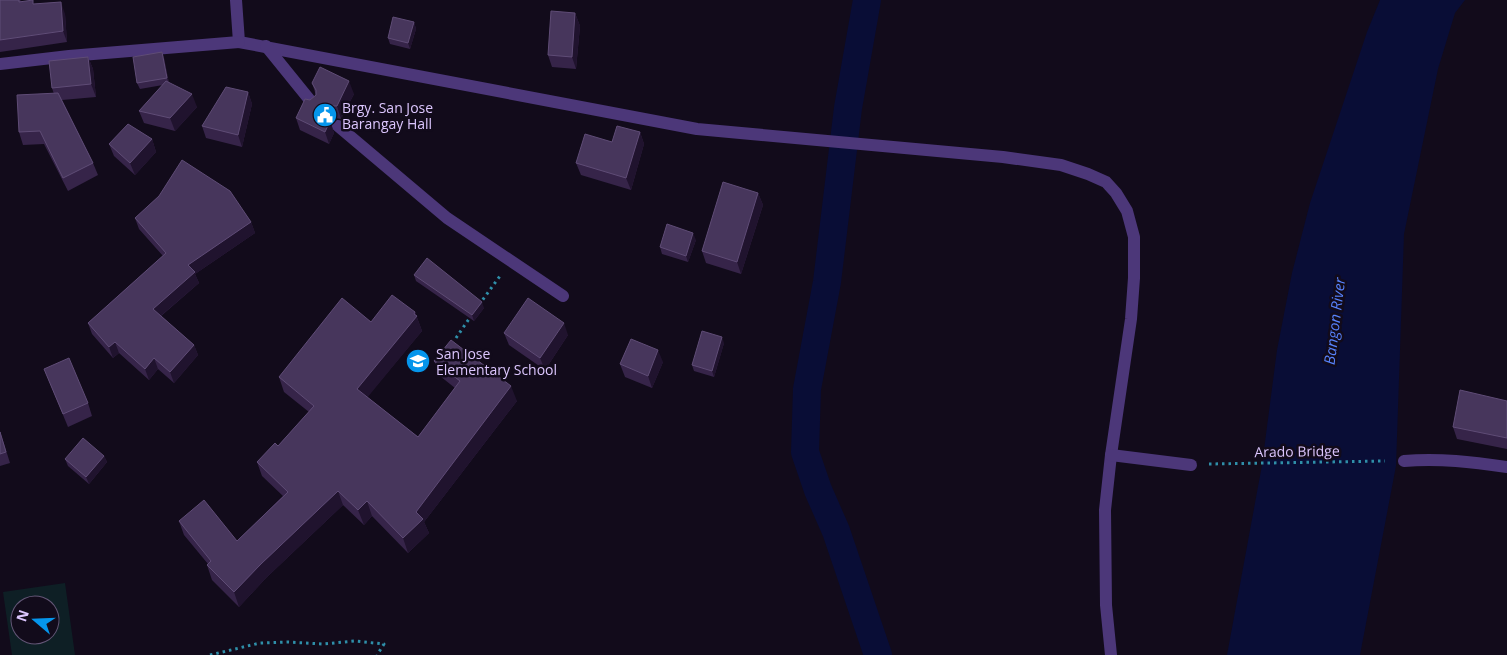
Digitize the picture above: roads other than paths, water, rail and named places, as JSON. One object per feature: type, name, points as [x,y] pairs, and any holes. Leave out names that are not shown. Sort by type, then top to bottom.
[{"type":"street","points":[[236,0],[239,42]]},
{"type":"street","points":[[0,64],[69,56],[239,42],[696,128],[1003,157],[1062,165],[1106,182],[1116,193],[1127,211],[1134,237],[1134,278],[1130,319],[1105,510],[1106,606],[1111,655]]},
{"type":"street","points":[[266,46],[313,104]]},
{"type":"street","points":[[338,126],[447,218],[563,296]]},
{"type":"street","points":[[1111,455],[1191,465]]},
{"type":"street","points":[[1404,461],[1437,459],[1479,462],[1507,467]]},
{"type":"water","name":"Bangon River","points":[[1380,0],[1465,0],[1455,13],[1438,69],[1404,234],[1396,466],[1360,655],[1227,655],[1262,465],[1277,350],[1292,273],[1310,203],[1367,32]]},
{"type":"waterway","points":[[867,0],[848,108],[827,282],[807,389],[805,452],[818,490],[836,531],[878,655]]},
{"type":"place","name":"Brgy. San Jose Barangay Hall","points":[[325,115]]},
{"type":"place","name":"San Jose Elementary School","points":[[418,361]]}]
